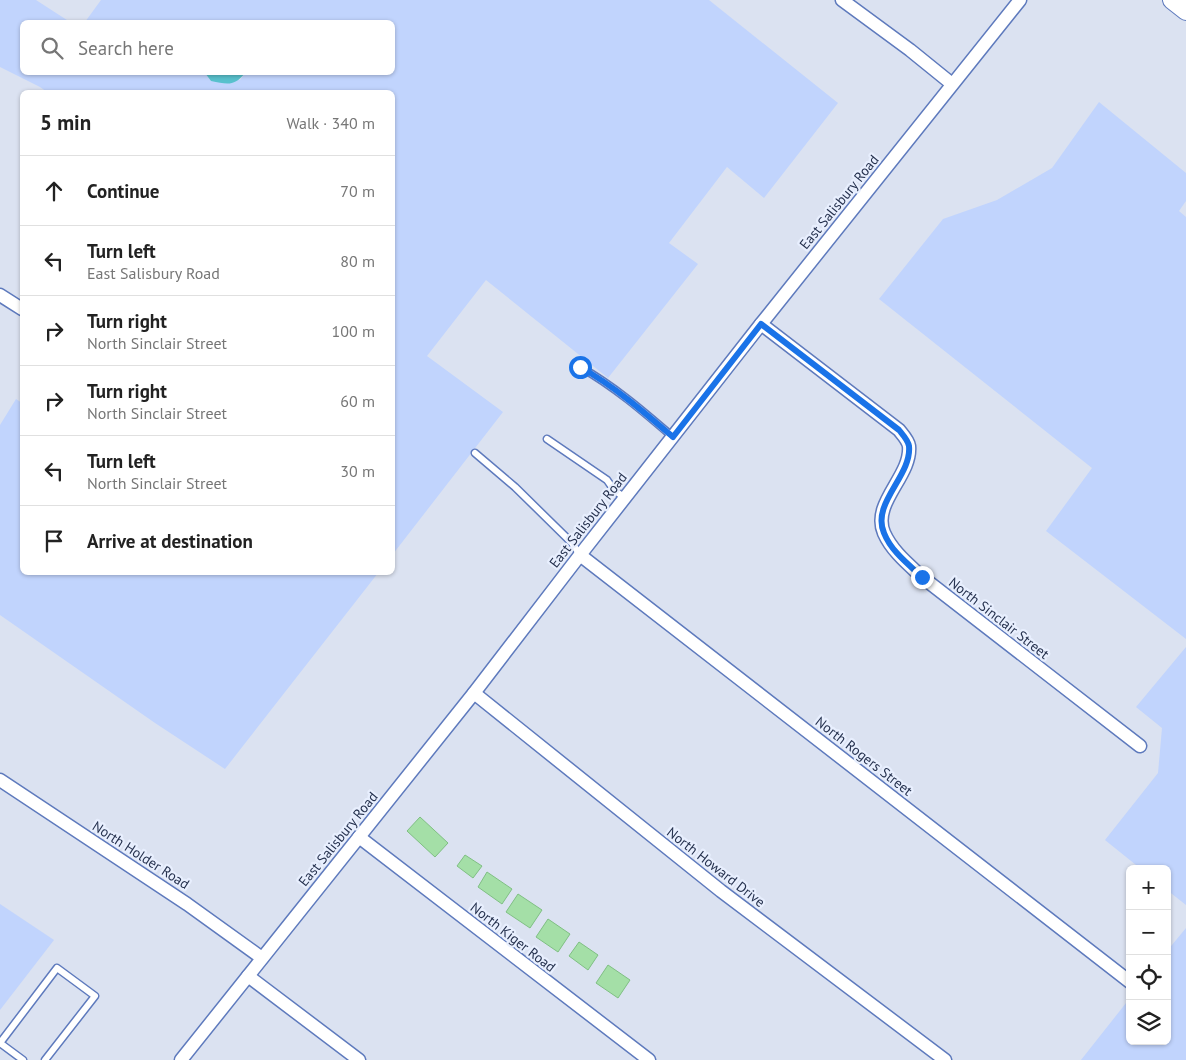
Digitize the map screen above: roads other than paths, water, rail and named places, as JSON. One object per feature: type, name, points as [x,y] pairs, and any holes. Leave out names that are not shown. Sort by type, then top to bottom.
[{"type":"street","points":[[842,0],[910,50],[952,84]]},
{"type":"street","name":"East Salisbury Road","points":[[181,1060],[474,693],[761,324],[1020,0]]},
{"type":"street","points":[[1172,0],[1186,11]]},
{"type":"street","points":[[0,295],[20,308]]},
{"type":"street","name":"North Sinclair Street","points":[[761,324],[899,430],[905,437],[909,446],[908,461],[885,505],[882,515],[883,532],[894,550],[922,577],[1140,746]]},
{"type":"street","name":"North Rogers Street","points":[[580,555],[1126,979]]},
{"type":"street","name":"North Howard Drive","points":[[474,693],[721,891],[945,1060]]},
{"type":"street","name":"North Holder Road","points":[[0,780],[187,904],[262,958]]},
{"type":"street","name":"North Kiger Road","points":[[359,837],[649,1060]]},
{"type":"street","points":[[248,976],[359,1060]]},
{"type":"lane","points":[[580,367],[630,400],[673,437]]},
{"type":"lane","points":[[547,439],[607,480],[614,490],[625,498]]},
{"type":"lane","points":[[475,453],[530,501],[572,543],[580,555]]},
{"type":"lane","points":[[23,1060],[0,1043],[57,968],[95,996],[45,1060]]}]
